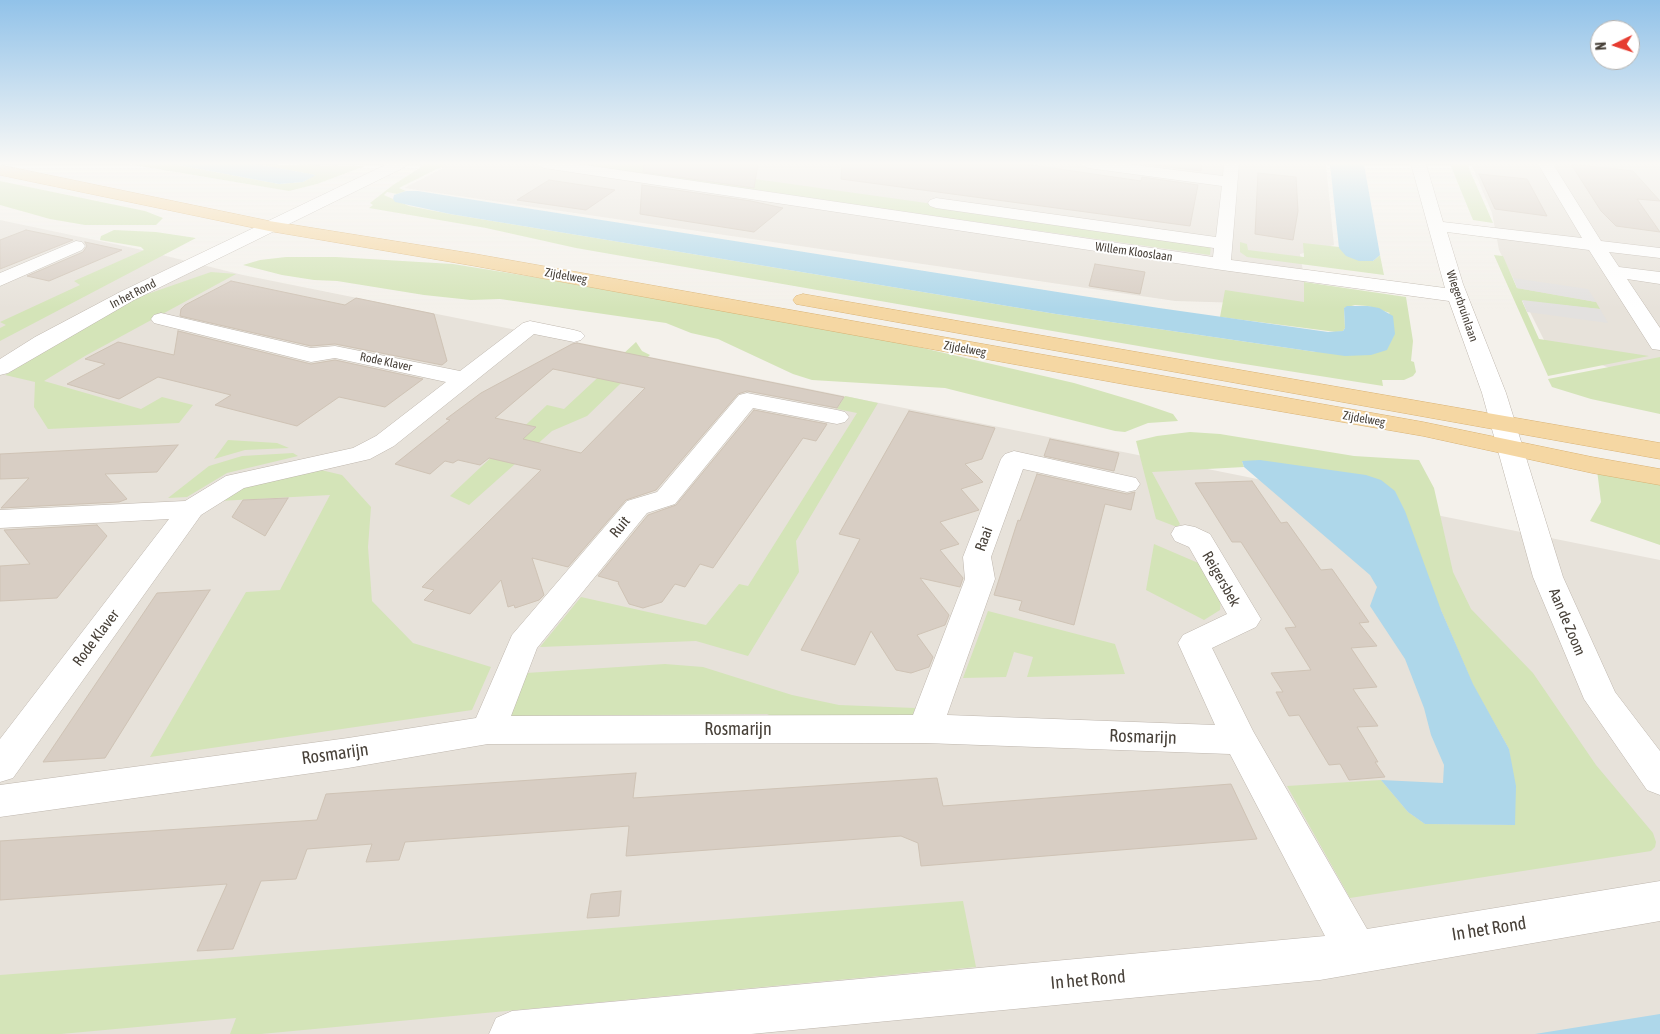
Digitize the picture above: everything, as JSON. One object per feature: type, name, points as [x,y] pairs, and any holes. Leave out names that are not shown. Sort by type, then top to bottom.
[{"type":"main road","name":"Zijdelweg","points":[[241,212],[475,260],[1423,429],[1660,451]]},
{"type":"main road","points":[[298,212],[528,252]]},
{"type":"main road","name":"Zijdelweg","points":[[663,275],[1506,436],[1592,465],[1660,476]]},
{"type":"street","points":[[271,217],[296,212]]},
{"type":"street","name":"Willem Klooslaan","points":[[871,212],[1222,264],[1457,296]]},
{"type":"street","name":"Willem Klooslaan","points":[[1002,212],[1224,244]]},
{"type":"street","points":[[1222,264],[1227,212]]},
{"type":"street","name":"Wiegerbruinlaan","points":[[1432,212],[1457,296],[1494,394],[1506,436]]},
{"type":"street","points":[[1574,212],[1660,344]]},
{"type":"street","name":"In het Rond","points":[[0,368],[43,342],[271,217]]},
{"type":"street","points":[[1436,226],[1660,254]]},
{"type":"street","points":[[0,280],[76,246]]},
{"type":"street","points":[[1613,272],[1660,278]]},
{"type":"street","name":"Rode Klaver","points":[[161,319],[311,355],[335,352],[465,379]]},
{"type":"street","name":"Rode Klaver","points":[[0,767],[191,509],[235,482],[361,454],[385,441],[530,327],[574,336]]},
{"type":"street","name":"Ruit","points":[[488,730],[523,643],[637,507],[666,498],[747,400],[837,418]]},
{"type":"street","name":"Aan de Zoom","points":[[1506,436],[1548,577],[1589,675],[1601,699],[1660,779]]},
{"type":"street","name":"Raai","points":[[925,729],[980,579],[977,557],[1014,459],[1127,484]]},
{"type":"street","name":"Rode Klaver","points":[[0,518],[191,509]]},
{"type":"street","name":"Reigersbek","points":[[1184,534],[1200,541],[1244,619],[1194,643],[1240,740]]},
{"type":"street","name":"Rosmarijn","points":[[0,801],[348,753],[488,730],[925,729],[1240,740]]},
{"type":"street","points":[[1240,740],[1356,951]]},
{"type":"street","name":"In het Rond","points":[[512,1034],[1320,958],[1660,902]]},
{"type":"shaded area","points":[[569,212],[1331,212],[1334,245],[1300,254],[1309,305],[1175,301]]},
{"type":"shaded area","points":[[1660,212],[1660,387],[1546,344],[1499,250],[1492,213]]},
{"type":"shaded area","points":[[0,220],[138,249],[243,275],[1660,560],[1660,1034],[0,1034]]},
{"type":"shaded area","points":[[1513,278],[1588,289],[1596,302],[1517,288]]},
{"type":"shaded area","points":[[1522,300],[1600,309],[1608,323],[1527,312]]},
{"type":"green space","points":[[26,212],[148,212],[163,218],[156,225],[85,225],[50,219]]},
{"type":"green space","points":[[394,212],[441,212],[1056,314],[1316,352],[1390,313],[1368,306],[1355,305],[1344,308],[1345,328],[1343,331],[1336,332],[1220,317],[1225,290],[1304,302],[1304,282],[1406,297],[1413,341],[1411,361],[1414,362],[1416,372],[1413,376],[1404,380],[1382,380],[1383,386],[1219,360],[576,248],[486,228]]},
{"type":"green space","points":[[907,212],[993,212],[1205,242],[1211,245],[1210,255]]},
{"type":"green space","points":[[1470,212],[1488,212],[1493,223],[1473,220]]},
{"type":"green space","points":[[114,230],[156,232],[196,238],[0,341],[0,328],[6,325],[0,322],[80,285],[74,281],[144,250],[141,247],[100,240],[101,236]]},
{"type":"green space","points":[[1240,242],[1247,244],[1248,250],[1304,257],[1303,243],[1339,247],[1373,261],[1380,255],[1384,275],[1247,257],[1240,252]]},
{"type":"green space","points":[[1494,255],[1503,256],[1517,288],[1596,302],[1600,309],[1522,301],[1539,339],[1649,356],[1548,376]]},
{"type":"green space","points":[[286,257],[336,257],[453,264],[676,300],[914,346],[1074,383],[1173,414],[1178,421],[1148,423],[1125,432],[1115,431],[945,388],[812,380],[793,374],[718,339],[691,333],[666,323],[500,299],[471,300],[424,295],[337,281],[314,280],[282,275],[243,265],[260,260]]},
{"type":"green space","points":[[211,272],[236,274],[85,356],[44,381],[141,409],[162,397],[193,405],[179,423],[48,429],[34,407],[35,382],[5,375],[136,298]]},
{"type":"green space","points":[[636,342],[642,351],[650,355],[587,416],[552,431],[469,505],[450,496],[547,405],[564,409]]},
{"type":"green space","points":[[1660,357],[1660,414],[1591,399],[1552,387],[1548,379]]},
{"type":"green space","points":[[845,396],[878,403],[796,541],[799,572],[748,656],[696,641],[540,647],[581,597],[706,625],[739,584],[748,586],[857,413],[837,409]]},
{"type":"green space","points":[[1190,432],[1220,434],[1354,456],[1419,460],[1434,488],[1453,572],[1471,609],[1533,673],[1596,765],[1653,833],[1656,842],[1655,847],[1651,851],[1350,898],[1287,786],[1381,780],[1408,812],[1425,824],[1515,825],[1509,749],[1473,685],[1441,610],[1242,461],[1244,467],[1152,472],[1180,524],[1177,527],[1156,519],[1136,441]]},
{"type":"green space","points":[[228,440],[277,443],[289,448],[245,450],[214,459]]},
{"type":"green space","points":[[293,453],[298,456],[227,473],[187,497],[168,498],[209,466],[242,456]]},
{"type":"green space","points":[[1596,462],[1660,469],[1660,545],[1590,521],[1601,502]]},
{"type":"green space","points":[[321,470],[342,475],[371,507],[368,547],[372,601],[413,643],[491,667],[472,710],[150,757],[246,592],[280,590],[330,495],[219,501],[241,488]]},
{"type":"green space","points":[[1154,544],[1203,565],[1221,597],[1220,610],[1204,620],[1146,590]]},
{"type":"green space","points":[[988,611],[1115,644],[1125,674],[1027,677],[1033,657],[1014,652],[1006,677],[963,678]]},
{"type":"green space","points":[[665,664],[703,667],[792,695],[839,705],[915,708],[912,719],[776,718],[767,714],[509,716],[526,673]]},
{"type":"green space","points":[[963,901],[976,967],[261,1034],[230,1034],[236,1018],[61,1034],[0,1034],[0,975]]},
{"type":"water","points":[[442,212],[553,212],[1159,308],[1328,332],[1343,331],[1345,328],[1344,308],[1347,306],[1368,306],[1379,308],[1393,316],[1395,334],[1387,350],[1371,355],[1345,356],[1056,314]]},
{"type":"water","points":[[1335,212],[1372,212],[1380,255],[1373,261],[1359,261],[1346,256],[1339,248]]},
{"type":"water","points":[[1260,460],[1366,475],[1381,480],[1395,491],[1405,511],[1441,610],[1473,684],[1509,749],[1516,786],[1515,825],[1425,824],[1408,812],[1381,780],[1443,783],[1444,765],[1431,735],[1424,708],[1405,659],[1370,606],[1377,587],[1370,575],[1244,467],[1242,461]]},
{"type":"water","points":[[1660,1014],[1660,1034],[1535,1034]]},
{"type":"building","points":[[640,212],[778,212],[754,232],[640,214]]},
{"type":"building","points":[[1088,212],[1193,212],[1190,226]]},
{"type":"building","points":[[1256,212],[1298,212],[1293,240],[1255,234]]},
{"type":"building","points":[[1519,212],[1545,212],[1547,216]]},
{"type":"building","points":[[1602,212],[1646,212],[1660,232],[1616,226]]},
{"type":"building","points":[[26,230],[73,240],[0,269],[0,240]]},
{"type":"building","points":[[85,242],[122,250],[49,281],[27,276],[83,252],[87,246]]},
{"type":"building","points":[[1095,264],[1145,272],[1140,294],[1089,286]]},
{"type":"building","points":[[231,281],[345,305],[356,298],[434,314],[447,361],[442,365],[335,344],[311,346],[180,316],[181,309],[185,305]]},
{"type":"building","points":[[178,331],[311,364],[335,360],[423,379],[385,407],[339,397],[297,426],[215,405],[231,395],[158,377],[119,399],[67,384],[105,364],[85,359],[118,342],[174,355]]},
{"type":"building","points":[[577,343],[844,397],[837,408],[747,391],[738,394],[656,490],[626,500],[568,567],[532,558],[544,595],[539,600],[515,608],[514,605],[508,607],[501,580],[470,614],[424,600],[434,590],[422,587],[541,470],[489,458],[480,465],[458,460],[453,463],[445,461],[430,474],[395,464],[450,420],[446,419],[481,393]],"holes":[[[553,369],[645,388],[581,453],[523,439],[536,427],[495,418]]]},
{"type":"building","points":[[754,410],[827,424],[816,441],[803,438],[713,568],[700,564],[685,587],[675,584],[662,602],[643,608],[629,604],[619,582],[598,576],[648,515],[676,505]]},
{"type":"building","points":[[909,411],[995,428],[982,459],[965,464],[983,482],[961,489],[979,510],[940,522],[959,544],[940,550],[963,578],[960,587],[920,578],[949,615],[945,625],[917,635],[933,657],[929,667],[911,673],[896,670],[871,631],[855,665],[801,650],[860,539],[839,534]]},
{"type":"building","points":[[1050,439],[1119,453],[1114,471],[1044,456]]},
{"type":"building","points":[[178,445],[157,472],[105,474],[127,499],[119,502],[1,508],[29,478],[0,479],[0,454]]},
{"type":"building","points":[[1037,474],[1127,494],[1135,492],[1131,510],[1105,504],[1074,625],[1019,610],[1022,601],[994,595],[1018,520],[1020,521]]},
{"type":"building","points":[[1252,481],[1281,523],[1287,522],[1321,570],[1332,569],[1369,622],[1359,623],[1377,646],[1351,648],[1377,687],[1353,689],[1378,726],[1357,727],[1385,777],[1349,780],[1340,764],[1329,765],[1299,715],[1289,716],[1276,692],[1283,692],[1271,673],[1311,670],[1285,628],[1296,627],[1241,542],[1232,542],[1195,483]]},
{"type":"building","points":[[288,498],[265,536],[232,517],[243,500]]},
{"type":"building","points":[[97,525],[107,536],[57,598],[0,601],[0,566],[30,564],[4,530]]},
{"type":"building","points":[[210,590],[105,758],[43,762],[157,593]]},
{"type":"building","points":[[636,773],[633,798],[937,778],[943,806],[1231,784],[1257,839],[921,866],[918,843],[901,836],[626,856],[629,826],[405,842],[399,860],[366,862],[372,844],[307,849],[296,879],[261,881],[233,949],[197,951],[227,884],[0,900],[0,841],[317,820],[326,794]]},
{"type":"building","points":[[621,891],[619,916],[587,918],[591,894]]}]
